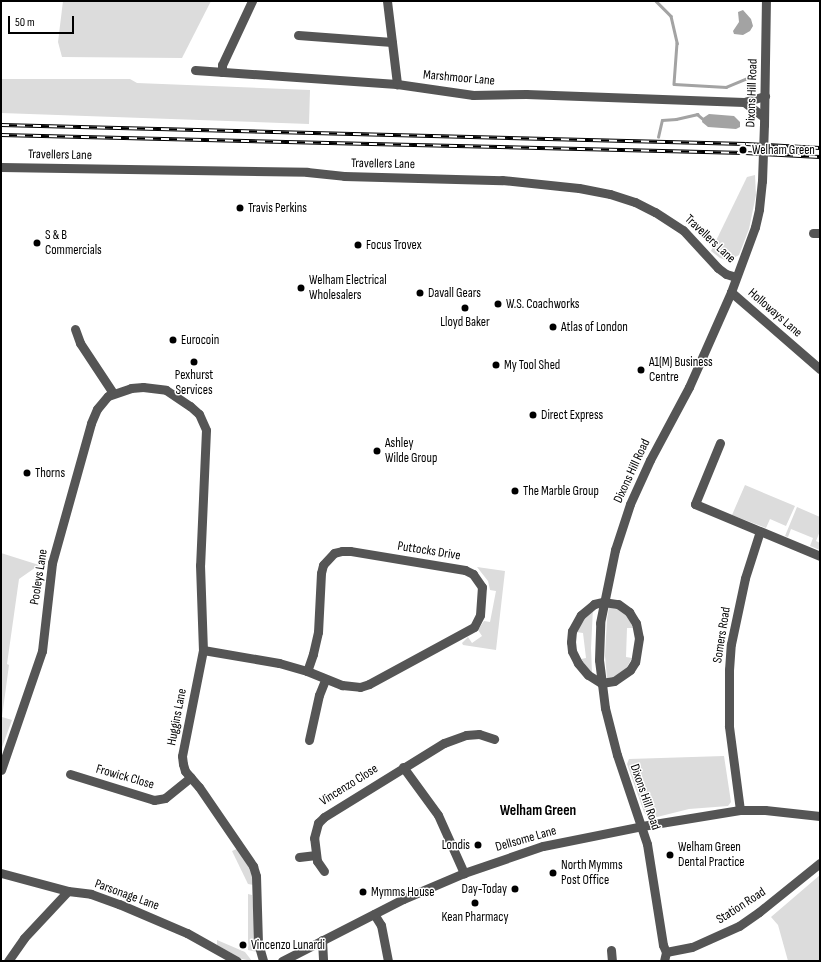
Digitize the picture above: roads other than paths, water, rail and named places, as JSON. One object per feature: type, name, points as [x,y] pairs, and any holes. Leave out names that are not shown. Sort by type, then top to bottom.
[{"type":"street","points":[[222,72],[222,65],[252,1]]},
{"type":"street","points":[[387,1],[397,84]]},
{"type":"street","name":"Dixons Hill Road","points":[[665,956],[648,844],[617,755],[601,683],[599,641],[603,602],[615,550],[634,492],[689,387],[731,292],[755,227],[759,209],[762,181],[766,1]]},
{"type":"street","points":[[298,35],[392,42]]},
{"type":"street","name":"Marshmoor Lane","points":[[195,70],[397,84],[472,94],[744,102],[765,96]]},
{"type":"street","points":[[744,102],[764,121]]},
{"type":"street","name":"Travellers Lane","points":[[1,167],[307,172],[338,176],[502,180],[579,188],[610,194],[635,202],[655,212],[683,230],[718,268],[726,274],[736,277]]},
{"type":"street","name":"Holloways Lane","points":[[731,292],[818,365]]},
{"type":"street","points":[[75,329],[80,343],[113,393]]},
{"type":"street","name":"Huggins Lane","points":[[113,393],[143,387],[166,390],[190,406],[202,420],[206,430],[200,565],[203,650],[182,756],[185,770],[253,866],[256,876],[258,943],[263,961]]},
{"type":"street","name":"Pooleys Lane","points":[[1,770],[42,651],[52,563],[91,423],[97,409],[108,396],[113,393]]},
{"type":"street","points":[[720,443],[695,504],[820,556]]},
{"type":"street","name":"Somers Road","points":[[740,810],[729,726],[729,670],[732,644],[744,584],[760,531]]},
{"type":"street","name":"Puttocks Drive","points":[[203,650],[279,663],[307,671],[325,680],[350,687],[369,684],[468,631],[478,621],[480,615],[482,587],[478,580],[465,570],[350,551],[334,553],[323,565],[321,572],[318,632],[307,671]]},
{"type":"street","points":[[603,602],[618,604],[629,612],[636,623],[639,638],[635,662],[630,670],[614,681],[601,683],[588,675],[578,663],[572,651],[571,642],[572,631],[581,615],[594,604],[603,602]]},
{"type":"street","points":[[309,740],[319,695],[325,680]]},
{"type":"street","name":"Vincenzo Close","points":[[324,871],[319,865],[316,855],[315,830],[324,816],[403,767],[457,737],[479,734],[494,739]]},
{"type":"street","points":[[403,767],[438,816],[464,873]]},
{"type":"street","name":"Frowick Close","points":[[70,774],[154,800],[165,798],[191,778]]},
{"type":"street","name":"Dellsome Lane","points":[[282,961],[374,914],[464,873],[544,846],[642,826],[740,810],[765,810],[820,816]]},
{"type":"street","points":[[299,857],[316,855]]},
{"type":"street","name":"Station Road","points":[[665,956],[718,936],[739,926],[759,912],[820,863]]},
{"type":"street","name":"Parsonage Lane","points":[[1,873],[68,892],[91,894],[138,911],[187,932],[237,961]]},
{"type":"street","points":[[8,961],[24,938],[68,892]]},
{"type":"street","points":[[374,914],[381,925],[388,961]]},
{"type":"street","points":[[322,940],[323,961]]},
{"type":"street","points":[[611,950],[612,961]]},
{"type":"waterway","points":[[656,1],[671,16],[677,43],[674,84],[726,87],[749,77]]},
{"type":"waterway","points":[[658,137],[662,120],[676,119],[697,114],[703,119]]},
{"type":"railway","points":[[1,125],[746,144],[820,148]]},
{"type":"railway","points":[[1,135],[745,153],[820,157]]},
{"type":"place","name":"Welham Green","points":[[743,150]]},
{"type":"place","name":"Travis Perkins","points":[[240,208]]},
{"type":"place","name":"S & B Commercials","points":[[37,243]]},
{"type":"place","name":"Focus Trovex","points":[[358,245]]},
{"type":"place","name":"Welham Electrical Wholesalers","points":[[301,288]]},
{"type":"place","name":"Davall Gears","points":[[420,293]]},
{"type":"place","name":"W.S. Coachworks","points":[[498,304]]},
{"type":"place","name":"Lloyd Baker","points":[[465,308]]},
{"type":"place","name":"Atlas of London","points":[[553,327]]},
{"type":"place","name":"Eurocoin","points":[[173,340]]},
{"type":"place","name":"Pexhurst Services","points":[[194,362]]},
{"type":"place","name":"My Tool Shed","points":[[496,365]]},
{"type":"place","name":"A1(M) Business Centre","points":[[641,370]]},
{"type":"place","name":"Direct Express","points":[[533,415]]},
{"type":"place","name":"Ashley Wilde Group","points":[[377,451]]},
{"type":"place","name":"Thorns","points":[[27,473]]},
{"type":"place","name":"The Marble Group","points":[[515,491]]},
{"type":"place","name":"Londis","points":[[478,845]]},
{"type":"place","name":"Welham Green Dental Practice","points":[[670,855]]},
{"type":"place","name":"North Mymms Post Office","points":[[553,873]]},
{"type":"place","name":"Day-Today","points":[[515,889]]},
{"type":"place","name":"Mymms House","points":[[363,892]]},
{"type":"place","name":"Kean Pharmacy","points":[[475,903]]},
{"type":"place","name":"Vincenzo Lunardi","points":[[243,945]]},
{"type":"district","name":"Welham Green","points":[[538,811]]}]
